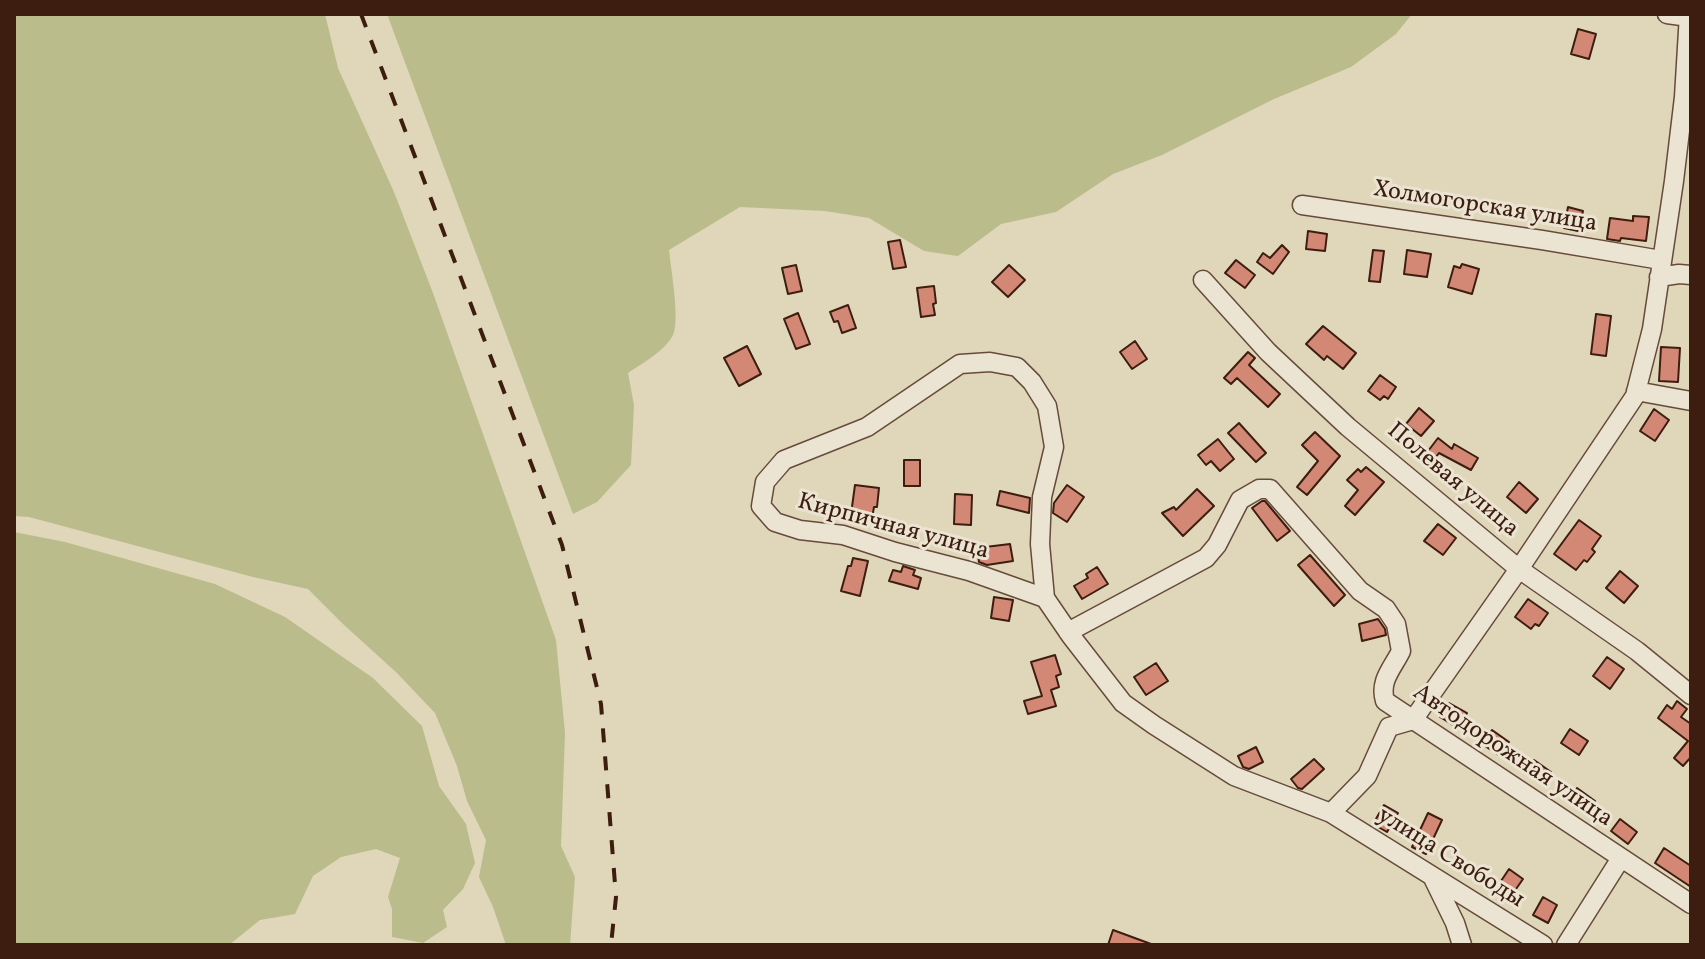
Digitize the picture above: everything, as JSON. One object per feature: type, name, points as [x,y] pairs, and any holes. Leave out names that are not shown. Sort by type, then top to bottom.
[{"type":"street","points":[[1331,813],[1367,776],[1389,727],[1413,720],[1635,396],[1652,329],[1684,97],[1689,15],[1667,14]]},
{"type":"street","name":"Холмогорская улица","points":[[1302,205],[1542,240],[1691,275]]},
{"type":"street","name":"Полевая улица","points":[[1203,280],[1268,352],[1348,427],[1519,569],[1637,651],[1691,695]]},
{"type":"street","name":"Кирпичная улица","points":[[1045,598],[969,571],[843,535],[800,530],[775,522],[761,506],[765,482],[784,460],[867,427],[960,364],[990,362],[1017,367],[1032,382],[1047,406],[1054,447],[1042,497],[1040,544],[1045,598],[1068,632],[1123,703],[1154,725],[1234,776],[1331,813]]},
{"type":"street","points":[[1636,391],[1689,403]]},
{"type":"street","name":"Автодорожная улица","points":[[1068,632],[1206,558],[1217,545],[1240,500],[1259,489],[1270,489],[1360,591],[1386,609],[1396,624],[1401,651],[1385,677],[1382,690],[1385,701],[1691,904]]},
{"type":"street","name":"улица Свободы","points":[[1331,813],[1543,945]]},
{"type":"street","points":[[1566,945],[1621,858]]},
{"type":"street","points":[[1432,876],[1462,945]]},
{"type":"green space","points":[[14,14],[325,14],[338,68],[394,192],[433,293],[556,640],[565,733],[561,846],[575,877],[570,945],[506,945],[479,877],[486,840],[467,801],[457,766],[435,713],[308,589],[29,517],[14,516]]},
{"type":"green space","points":[[387,14],[1412,14],[1396,34],[1351,67],[1274,99],[1162,155],[1113,174],[1056,212],[1001,224],[958,256],[924,251],[869,218],[825,211],[740,207],[669,250],[675,303],[674,332],[661,350],[628,373],[634,405],[631,465],[597,502],[573,514]]},
{"type":"green space","points":[[14,532],[65,542],[215,584],[285,617],[373,678],[422,726],[439,786],[466,824],[475,863],[463,889],[443,910],[447,927],[423,943],[392,937],[392,909],[388,897],[400,858],[376,849],[341,857],[313,876],[295,914],[260,920],[229,945],[14,945]]},
{"type":"building","points":[[1578,29],[1596,34],[1589,59],[1571,54]]},
{"type":"building","points":[[1568,207],[1583,211],[1578,231],[1564,228]]},
{"type":"building","points":[[1633,216],[1649,217],[1646,241],[1607,239],[1610,218],[1633,221]]},
{"type":"building","points":[[1308,231],[1327,234],[1325,251],[1306,249]]},
{"type":"building","points":[[900,240],[906,267],[893,269],[888,242]]},
{"type":"building","points":[[1282,245],[1289,252],[1273,274],[1257,262],[1263,253],[1270,258]]},
{"type":"building","points":[[1373,250],[1384,251],[1380,282],[1369,281]]},
{"type":"building","points":[[1407,250],[1431,254],[1427,277],[1404,274]]},
{"type":"building","points":[[1236,260],[1255,275],[1245,288],[1225,273]]},
{"type":"building","points":[[1462,264],[1479,269],[1472,294],[1448,287],[1454,266],[1460,268]]},
{"type":"building","points":[[796,265],[802,291],[788,294],[782,268]]},
{"type":"building","points":[[1009,265],[1025,280],[1008,297],[992,282]]},
{"type":"building","points":[[934,286],[935,315],[921,317],[917,288]]},
{"type":"building","points":[[848,305],[856,328],[842,333],[838,321],[834,322],[830,312]]},
{"type":"building","points":[[798,313],[810,344],[796,349],[784,319]]},
{"type":"building","points":[[1596,314],[1611,316],[1606,356],[1591,354]]},
{"type":"building","points":[[1323,326],[1356,353],[1343,369],[1327,356],[1324,360],[1306,344]]},
{"type":"building","points":[[1135,341],[1147,359],[1132,369],[1120,352]]},
{"type":"building","points":[[747,346],[761,374],[739,386],[724,358]]},
{"type":"building","points":[[1661,347],[1680,348],[1678,382],[1659,381]]},
{"type":"building","points":[[1248,352],[1255,358],[1249,365],[1280,394],[1268,407],[1237,378],[1231,384],[1224,378]]},
{"type":"building","points":[[1380,375],[1396,387],[1388,399],[1384,396],[1380,400],[1368,391]]},
{"type":"building","points":[[1419,408],[1434,421],[1421,436],[1406,424]]},
{"type":"building","points":[[1654,409],[1669,420],[1655,441],[1640,431]]},
{"type":"building","points":[[1239,423],[1266,453],[1256,462],[1228,433]]},
{"type":"building","points":[[1315,432],[1340,456],[1307,495],[1297,487],[1318,461],[1302,445]]},
{"type":"building","points":[[1438,438],[1452,449],[1454,444],[1478,458],[1471,470],[1439,453],[1433,461],[1425,455]]},
{"type":"building","points":[[1218,439],[1234,459],[1220,471],[1211,461],[1206,465],[1198,455]]},
{"type":"building","points":[[904,460],[920,460],[920,486],[904,486]]},
{"type":"building","points":[[1366,467],[1384,482],[1355,515],[1345,506],[1358,490],[1347,480],[1358,469],[1361,472]]},
{"type":"building","points":[[1519,482],[1538,499],[1526,513],[1507,497]]},
{"type":"building","points":[[855,485],[879,488],[872,518],[851,514]]},
{"type":"building","points":[[1067,485],[1084,497],[1067,522],[1053,513],[1054,503]]},
{"type":"building","points":[[1197,489],[1214,506],[1183,536],[1162,513],[1174,507],[1176,510]]},
{"type":"building","points":[[1000,491],[1030,498],[1029,513],[997,505]]},
{"type":"building","points":[[955,494],[972,495],[971,525],[954,524]]},
{"type":"building","points":[[1262,501],[1290,531],[1277,541],[1252,508]]},
{"type":"building","points":[[1579,520],[1601,536],[1592,549],[1595,552],[1576,570],[1554,554]]},
{"type":"building","points":[[1438,524],[1456,538],[1443,555],[1424,541]]},
{"type":"building","points":[[1010,544],[1013,561],[987,565],[979,562],[977,548]]},
{"type":"building","points":[[1310,555],[1345,595],[1334,606],[1298,565]]},
{"type":"building","points":[[853,558],[868,561],[860,596],[841,591]]},
{"type":"building","points":[[903,566],[915,570],[913,575],[921,578],[918,589],[889,581],[893,570],[901,572]]},
{"type":"building","points":[[1097,567],[1108,584],[1082,599],[1074,586],[1088,578],[1086,574]]},
{"type":"building","points":[[1620,571],[1638,586],[1624,603],[1606,588]]},
{"type":"building","points":[[994,597],[1013,600],[1009,621],[991,618]]},
{"type":"building","points":[[1528,599],[1548,613],[1539,626],[1535,624],[1531,629],[1515,617]]},
{"type":"building","points":[[1378,619],[1386,635],[1362,641],[1359,624]]},
{"type":"building","points":[[1055,655],[1061,674],[1056,676],[1059,687],[1051,690],[1056,706],[1028,714],[1024,701],[1042,696],[1031,662]]},
{"type":"building","points":[[1607,657],[1624,669],[1610,689],[1593,676]]},
{"type":"building","points":[[1156,663],[1168,681],[1146,695],[1134,677]]},
{"type":"building","points":[[1677,701],[1687,709],[1681,717],[1691,724],[1691,757],[1683,766],[1674,758],[1688,741],[1658,718],[1667,705],[1672,709]]},
{"type":"building","points":[[1449,703],[1467,713],[1458,728],[1440,717]]},
{"type":"building","points":[[1570,729],[1588,741],[1579,755],[1561,743]]},
{"type":"building","points":[[1492,730],[1509,742],[1500,756],[1482,744]]},
{"type":"building","points":[[1256,747],[1263,762],[1249,769],[1243,767],[1238,756]]},
{"type":"building","points":[[1314,759],[1324,769],[1302,789],[1298,788],[1291,779]]},
{"type":"building","points":[[1534,760],[1551,772],[1542,784],[1525,772]]},
{"type":"building","points":[[1577,788],[1595,801],[1587,813],[1569,801]]},
{"type":"building","points":[[1384,805],[1398,813],[1387,832],[1373,824]]},
{"type":"building","points":[[1428,813],[1442,820],[1426,854],[1412,847]]},
{"type":"building","points":[[1620,819],[1637,832],[1628,844],[1611,831]]},
{"type":"building","points":[[1664,848],[1691,866],[1691,887],[1655,863]]},
{"type":"building","points":[[1509,869],[1523,879],[1507,902],[1493,893]]},
{"type":"building","points":[[1543,897],[1557,905],[1548,923],[1533,915]]},
{"type":"building","points":[[1113,930],[1151,944],[1108,945]]},
{"type":"railway","points":[[361,14],[562,545],[601,704],[616,897],[611,945]]}]
